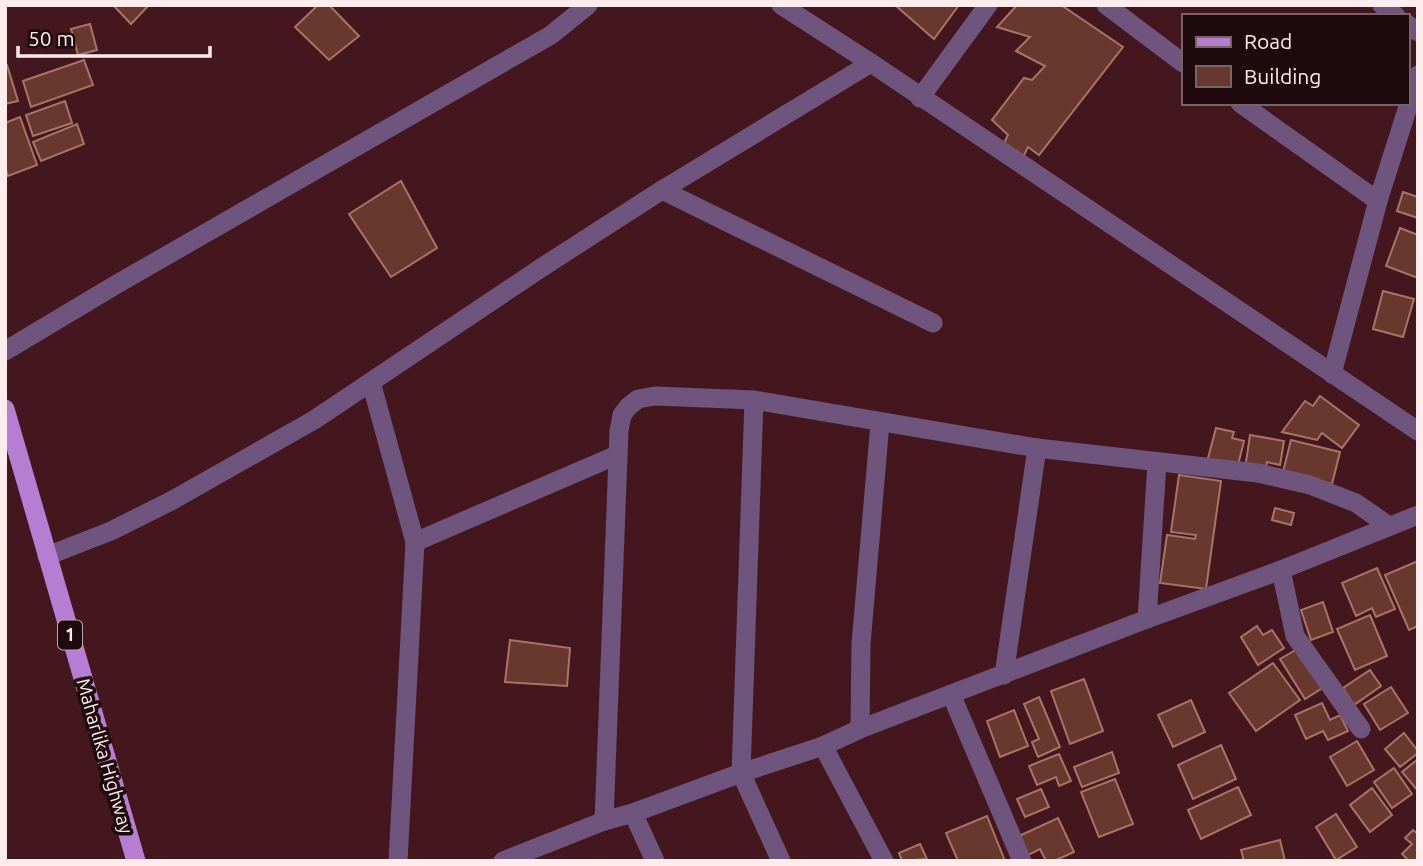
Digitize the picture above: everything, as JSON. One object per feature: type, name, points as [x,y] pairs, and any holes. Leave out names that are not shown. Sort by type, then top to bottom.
[{"type":"main road","name":"Maharlika Highway","points":[[5,409],[136,861]]},
{"type":"street","points":[[5,351],[551,35],[588,5]]},
{"type":"street","points":[[781,5],[1418,431]]},
{"type":"street","points":[[920,97],[988,5]]},
{"type":"street","points":[[1106,5],[1182,61]]},
{"type":"street","points":[[47,556],[111,531],[171,501],[314,420],[662,190],[871,63]]},
{"type":"street","points":[[1409,103],[1418,75]]},
{"type":"street","points":[[1243,105],[1378,201]]},
{"type":"street","points":[[1332,374],[1378,201],[1408,105]]},
{"type":"street","points":[[662,190],[933,323]]},
{"type":"street","points":[[371,382],[415,542],[398,861]]},
{"type":"street","points":[[604,821],[619,431],[622,415],[638,399],[655,396],[754,400],[1037,449],[1258,473],[1310,485],[1356,503],[1389,526]]},
{"type":"street","points":[[754,400],[741,773],[781,861]]},
{"type":"street","points":[[860,729],[861,644],[880,423]]},
{"type":"street","points":[[1004,675],[1037,449]]},
{"type":"street","points":[[415,542],[618,455]]},
{"type":"street","points":[[1147,619],[1157,463]]},
{"type":"street","points":[[503,861],[604,821],[823,746],[860,729],[1418,515]]},
{"type":"street","points":[[1281,569],[1295,636],[1361,729]]},
{"type":"street","points":[[951,694],[1022,861]]},
{"type":"street","points":[[823,746],[884,861]]},
{"type":"street","points":[[633,813],[655,861]]},
{"type":"building","points":[[113,5],[149,5],[131,24]]},
{"type":"building","points":[[318,5],[329,5],[359,36],[329,60],[295,27]]},
{"type":"building","points":[[895,5],[959,5],[934,39]]},
{"type":"building","points":[[1017,5],[1061,5],[1123,47],[1039,155],[1028,147],[1023,157],[1003,145],[1008,135],[992,120],[1024,78],[1032,80],[1045,66],[1016,51],[1030,37],[997,27]]},
{"type":"building","points":[[90,24],[97,50],[78,55],[71,29]]},
{"type":"building","points":[[84,60],[93,85],[31,107],[23,81]]},
{"type":"building","points":[[5,65],[18,101],[5,104]]},
{"type":"building","points":[[65,101],[72,123],[33,136],[26,115]]},
{"type":"building","points":[[20,117],[37,165],[8,176],[5,168],[5,123]]},
{"type":"building","points":[[77,124],[84,144],[41,161],[33,142]]},
{"type":"building","points":[[401,181],[437,248],[391,277],[349,214]]},
{"type":"building","points":[[1403,192],[1418,197],[1418,218],[1397,211]]},
{"type":"building","points":[[1400,228],[1418,235],[1418,278],[1386,266]]},
{"type":"building","points":[[1383,291],[1414,299],[1403,337],[1373,329]]},
{"type":"building","points":[[1320,396],[1359,425],[1342,448],[1322,433],[1317,440],[1282,432],[1305,401],[1313,406]]},
{"type":"building","points":[[1216,428],[1234,432],[1232,438],[1244,441],[1237,469],[1207,462]]},
{"type":"building","points":[[1250,435],[1284,441],[1280,465],[1267,462],[1265,472],[1245,469]]},
{"type":"building","points":[[1291,440],[1340,452],[1332,484],[1283,472]]},
{"type":"building","points":[[1179,475],[1221,481],[1206,589],[1160,583],[1167,535],[1195,539],[1196,535],[1171,532]]},
{"type":"building","points":[[1275,508],[1294,513],[1291,525],[1272,520]]},
{"type":"building","points":[[1418,561],[1418,626],[1409,630],[1385,575]]},
{"type":"building","points":[[1377,568],[1395,609],[1376,617],[1372,608],[1356,616],[1342,583]]},
{"type":"building","points":[[1323,602],[1333,632],[1311,640],[1301,610]]},
{"type":"building","points":[[1370,615],[1387,656],[1355,670],[1337,629]]},
{"type":"building","points":[[1257,626],[1263,635],[1272,630],[1284,648],[1258,665],[1241,637]]},
{"type":"building","points":[[510,640],[570,648],[567,686],[505,682]]},
{"type":"building","points":[[1299,648],[1324,687],[1305,699],[1280,659]]},
{"type":"building","points":[[1273,663],[1300,700],[1256,731],[1229,693]]},
{"type":"building","points":[[1370,670],[1381,686],[1354,705],[1343,688]]},
{"type":"building","points":[[1084,679],[1103,731],[1070,744],[1051,691]]},
{"type":"building","points":[[1391,687],[1408,713],[1380,730],[1364,704]]},
{"type":"building","points":[[1039,697],[1060,747],[1038,757],[1032,742],[1039,739],[1024,704]]},
{"type":"building","points":[[1191,700],[1205,732],[1173,747],[1158,715]]},
{"type":"building","points":[[1322,703],[1330,720],[1340,715],[1348,731],[1328,740],[1323,731],[1306,739],[1295,715]]},
{"type":"building","points":[[1014,710],[1028,746],[1000,757],[987,721]]},
{"type":"building","points":[[1404,733],[1418,753],[1400,767],[1385,749]]},
{"type":"building","points":[[1357,741],[1374,770],[1347,786],[1330,757]]},
{"type":"building","points":[[1221,745],[1236,779],[1193,799],[1178,765]]},
{"type":"building","points":[[1112,752],[1119,773],[1082,787],[1074,767]]},
{"type":"building","points":[[1059,754],[1071,781],[1059,786],[1056,777],[1037,785],[1029,766]]},
{"type":"building","points":[[1418,759],[1418,791],[1402,772]]},
{"type":"building","points":[[1394,768],[1412,794],[1392,808],[1374,782]]},
{"type":"building","points":[[1115,779],[1133,824],[1099,837],[1081,792]]},
{"type":"building","points":[[1238,787],[1251,815],[1201,839],[1188,810]]},
{"type":"building","points":[[1372,788],[1392,815],[1370,832],[1350,805]]},
{"type":"building","points":[[1041,789],[1049,807],[1025,817],[1017,799]]},
{"type":"building","points":[[1336,814],[1357,847],[1336,860],[1316,827]]},
{"type":"building","points":[[987,816],[1005,861],[958,861],[946,833]]},
{"type":"building","points":[[1058,818],[1074,852],[1054,861],[1046,861],[1040,849],[1026,856],[1017,837]]},
{"type":"building","points":[[1413,830],[1418,834],[1418,861],[1409,861],[1402,854],[1412,844],[1405,838]]},
{"type":"building","points":[[1280,840],[1285,861],[1244,861],[1241,850]]},
{"type":"building","points":[[920,844],[927,859],[902,861],[899,853]]}]
